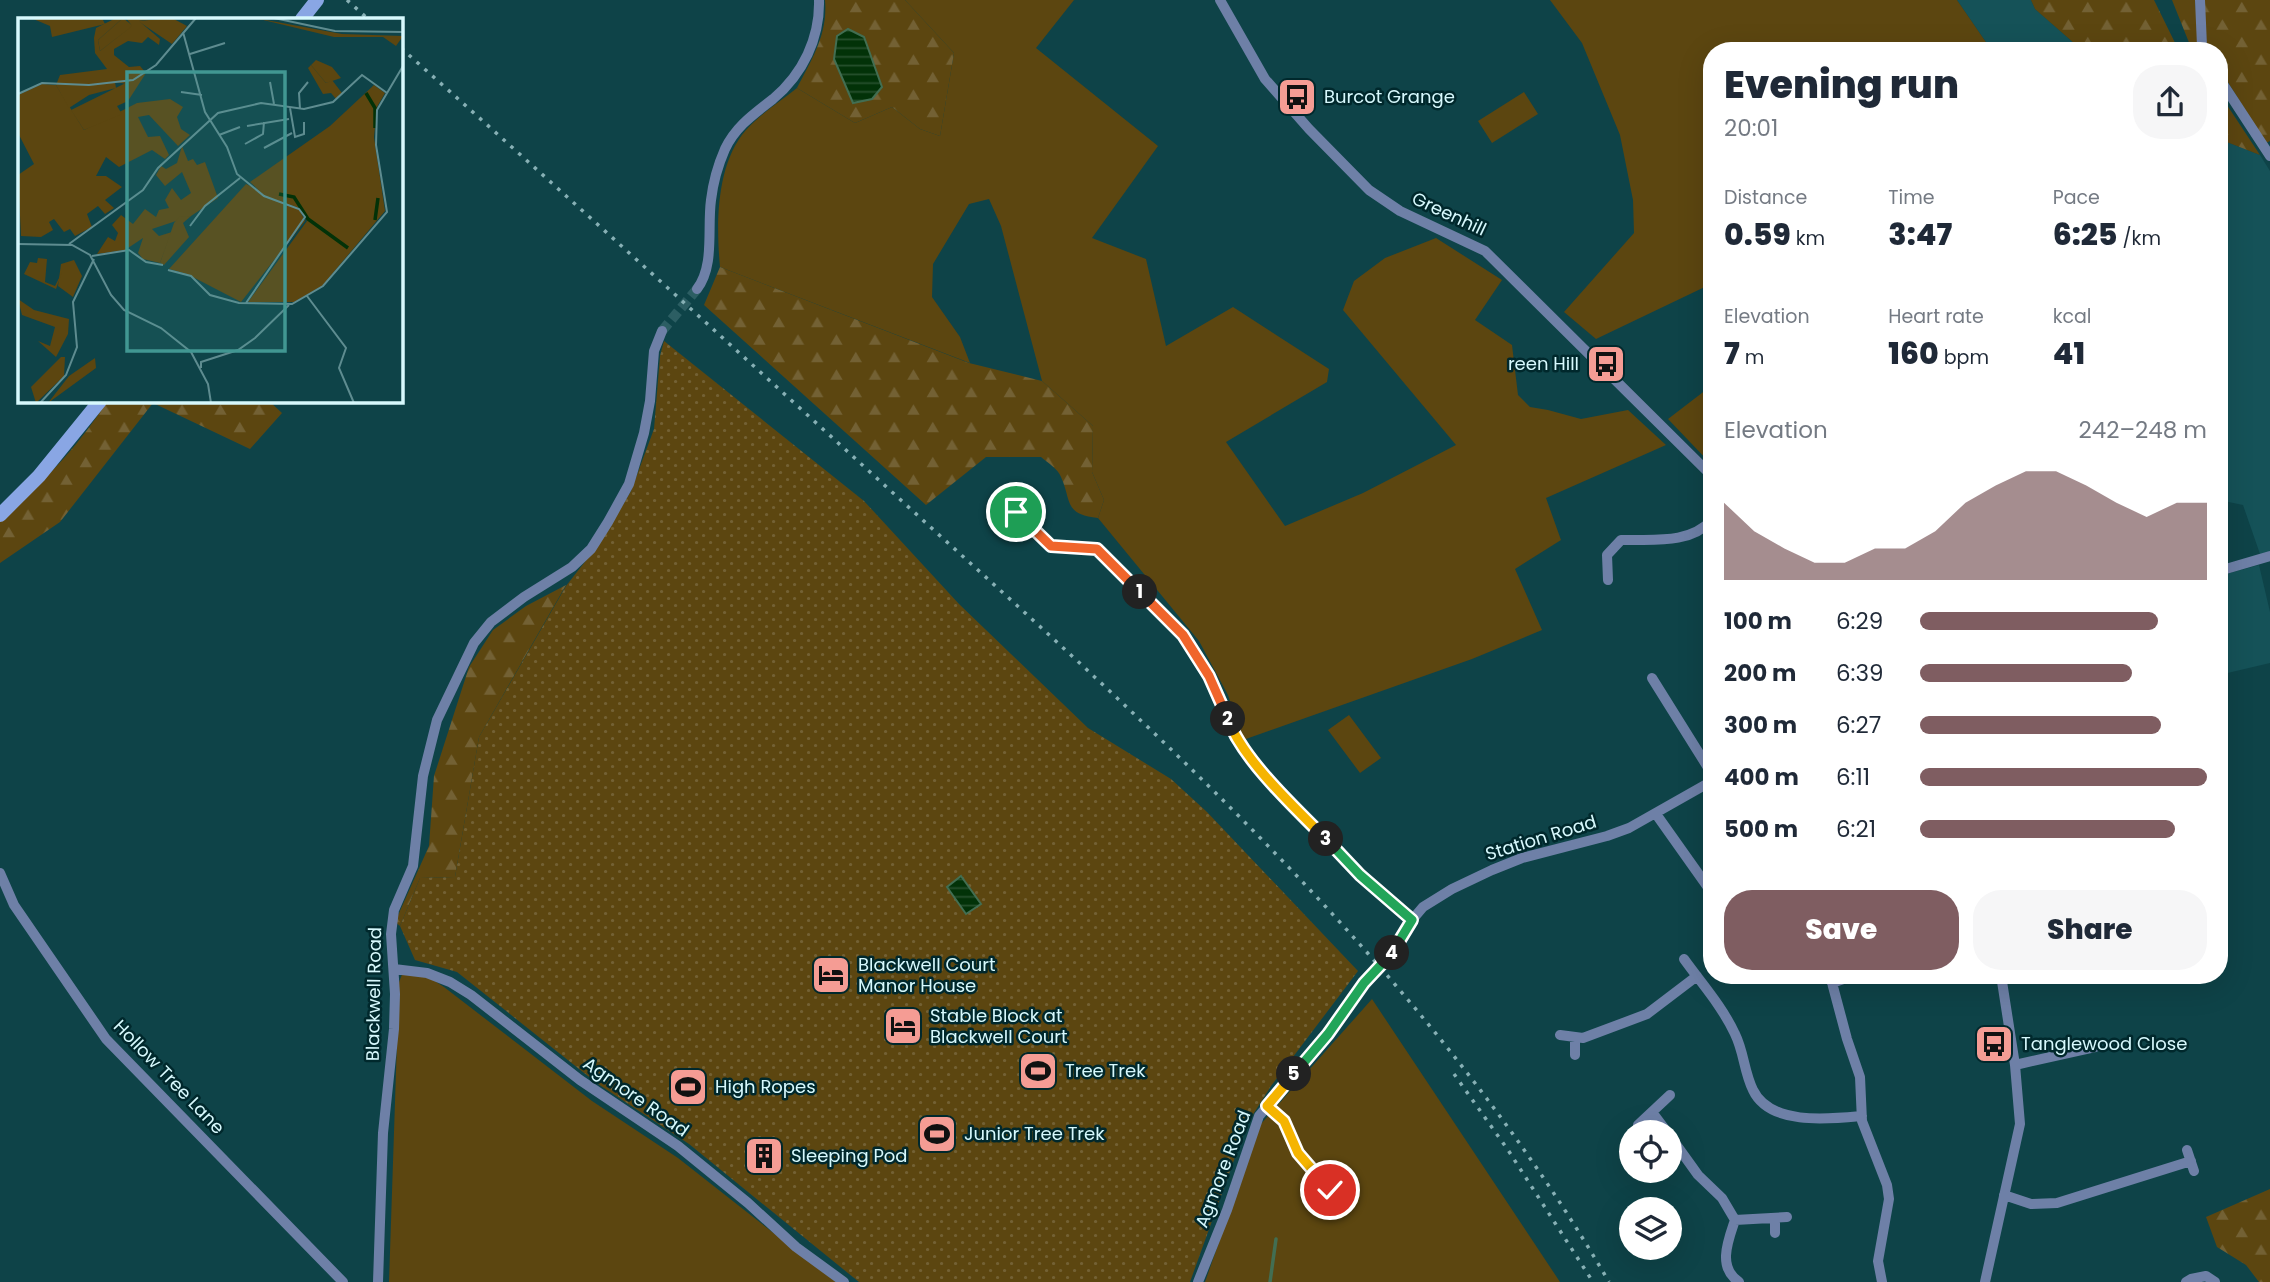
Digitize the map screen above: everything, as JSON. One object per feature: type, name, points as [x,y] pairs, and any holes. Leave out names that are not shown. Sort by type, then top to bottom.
[{"type":"main road","points":[[303,18],[317,0]]},
{"type":"main road","points":[[0,515],[39,476],[99,402]]},
{"type":"street","points":[[697,289],[707,274],[710,201],[723,152],[741,125],[782,91],[803,64],[816,34],[819,0]]},
{"type":"street","name":"Greenhill","points":[[1220,0],[1265,79],[1369,190],[1400,211],[1485,251],[1703,467]]},
{"type":"street","points":[[2200,0],[2202,42]]},
{"type":"street","points":[[2228,92],[2270,156]]},
{"type":"street","name":"Blackwell Road","points":[[378,1282],[383,1133],[394,1029],[391,934],[394,910],[413,866],[424,776],[437,720],[474,643],[491,622],[524,597],[572,567],[591,549],[608,522],[629,484],[645,433],[654,351],[662,331]]},
{"type":"street","points":[[1016,512],[1051,546],[1097,549],[1183,635],[1209,676],[1222,702],[1234,737],[1282,794],[1360,875],[1412,920]]},
{"type":"street","points":[[1608,580],[1606,555],[1621,540],[1679,539],[1703,528]]},
{"type":"street","points":[[2228,568],[2270,556]]},
{"type":"street","points":[[1652,678],[1703,760]]},
{"type":"street","name":"Station Road","points":[[1370,977],[1390,956],[1412,920],[1423,907],[1437,897],[1522,858],[1607,836],[1656,814],[1703,786]]},
{"type":"street","points":[[1656,814],[1703,880]]},
{"type":"street","name":"Hollow Tree Lane","points":[[0,873],[14,905],[106,1039],[343,1282]]},
{"type":"street","points":[[1684,959],[1703,984]]},
{"type":"street","name":"Agmore Road","points":[[394,969],[427,973],[450,982],[471,995],[580,1080],[678,1146],[748,1203],[796,1247],[844,1282]]},
{"type":"street","points":[[1560,1035],[1583,1038],[1647,1014],[1697,976]]},
{"type":"street","name":"Agmore Road","points":[[1198,1282],[1227,1210],[1259,1116],[1328,1034],[1370,977]]},
{"type":"street","points":[[1703,984],[1722,1009],[1737,1038],[1747,1076],[1755,1094],[1766,1105],[1776,1111],[1798,1117],[1826,1119],[1861,1116]]},
{"type":"street","points":[[1833,984],[1860,1077],[1861,1116],[1887,1185],[1889,1199],[1878,1261],[1882,1282]]},
{"type":"street","points":[[1985,1282],[2020,1124],[2015,1065],[2002,984]]},
{"type":"street","points":[[1575,1038],[1575,1055]]},
{"type":"street","points":[[2015,1065],[2095,1047]]},
{"type":"street","points":[[1643,1120],[1670,1095]]},
{"type":"street","points":[[1267,1106],[1284,1121],[1298,1153],[1330,1190]]},
{"type":"street","points":[[1652,1112],[1658,1120]]},
{"type":"street","points":[[1682,1153],[1698,1175],[1722,1198],[1735,1220],[1728,1241],[1727,1266],[1731,1277],[1739,1282]]},
{"type":"street","points":[[2004,1195],[2031,1204],[2057,1203],[2190,1161]]},
{"type":"street","points":[[1735,1220],[1787,1217]]},
{"type":"street","points":[[1775,1218],[1775,1233]]},
{"type":"street","points":[[2186,1282],[2206,1276],[2216,1282]]},
{"type":"shaded area","points":[[1957,0],[2031,0],[2035,9],[2073,42],[1986,42]]},
{"type":"shaded area","points":[[848,29],[864,37],[882,87],[872,99],[853,103],[834,59],[837,36]]},
{"type":"shaded area","points":[[2228,143],[2260,155],[2270,171],[2270,551],[2260,554],[2243,505],[2228,502]]},
{"type":"shaded area","points":[[2259,565],[2270,612],[2270,663],[2228,673],[2228,574]]},
{"type":"shaded area","points":[[961,876],[981,904],[966,914],[947,887]]},
{"type":"green space","points":[[825,0],[905,0],[954,53],[940,136],[920,129],[892,107],[855,123],[797,88],[821,35]]},
{"type":"green space","points":[[905,0],[1074,0],[1036,48],[1158,146],[1092,238],[1146,259],[1166,346],[1233,307],[1329,369],[1327,382],[1226,442],[1285,526],[1363,493],[1456,445],[1343,310],[1354,281],[1385,258],[1436,238],[1502,280],[1475,320],[1512,345],[1518,395],[1530,407],[1581,419],[1628,410],[1666,445],[1546,498],[1561,540],[1515,569],[1542,630],[1472,659],[1243,740],[1228,695],[1199,641],[1098,518],[1104,500],[1092,472],[1093,426],[1042,381],[1001,226],[989,199],[969,204],[933,264],[932,297],[960,337],[970,363],[720,267],[720,195],[729,160],[746,130],[797,88],[855,123],[892,107],[920,129],[940,136],[954,53]]},
{"type":"green space","points":[[1550,0],[1957,0],[1986,42],[1703,42],[1703,288],[1596,339],[1564,312],[1634,233],[1633,200],[1620,135],[1582,43]]},
{"type":"green space","points":[[2031,0],[2154,0],[2175,42],[2073,42],[2035,9]]},
{"type":"green space","points":[[2172,0],[2195,0],[2199,42],[2189,42]]},
{"type":"green space","points":[[2204,0],[2270,0],[2270,141],[2266,143],[2228,82],[2228,42],[2204,42]]},
{"type":"green space","points":[[1524,92],[1538,114],[1492,143],[1478,121]]},
{"type":"green space","points":[[2228,107],[2260,155],[2228,143]]},
{"type":"green space","points":[[720,267],[969,363],[1042,381],[1093,426],[1092,472],[1104,500],[1098,518],[1074,510],[1060,474],[1041,457],[986,457],[926,505],[704,305]]},
{"type":"green space","points":[[664,341],[864,501],[959,604],[1088,728],[1171,779],[1207,812],[1358,971],[1271,1086],[1247,1124],[1190,1282],[859,1282],[689,1144],[598,1084],[457,972],[415,960],[400,926],[420,878],[455,877],[479,737],[566,586],[602,540],[631,491],[654,429],[660,356]]},
{"type":"green space","points":[[1703,392],[1703,456],[1668,419]]},
{"type":"green space","points":[[106,402],[270,402],[282,413],[250,449],[153,403],[60,522],[0,563],[0,521],[58,465]]},
{"type":"green space","points":[[566,585],[479,737],[455,877],[420,878],[400,926],[395,922],[429,846],[434,776],[469,667],[493,630],[526,606]]},
{"type":"green space","points":[[1349,715],[1381,758],[1360,773],[1328,730]]},
{"type":"green space","points":[[403,972],[427,976],[444,987],[592,1101],[678,1158],[836,1282],[389,1282],[399,982]]},
{"type":"green space","points":[[1372,999],[1560,1282],[1205,1282],[1260,1125]]},
{"type":"green space","points":[[2270,1189],[2270,1282],[2259,1282],[2246,1265],[2217,1247],[2206,1217]]},
{"type":"waterway","points":[[1270,1282],[1276,1239]]},
{"type":"tunnel","points":[[662,331],[697,289]]},
{"type":"railway","points":[[347,0],[367,18]]},
{"type":"railway","points":[[402,49],[1030,618],[1214,791],[1387,975],[1467,1073],[1541,1175],[1609,1282]]},
{"type":"railway","points":[[1454,1074],[1508,1150],[1593,1282]]},
{"type":"place","name":"Burcot Grange","points":[[1297,97]]},
{"type":"place","name":"reen Hill","points":[[1606,364]]},
{"type":"place","name":"Blackwell Court Manor House","points":[[831,975]]},
{"type":"place","name":"Stable Block at Blackwell Court","points":[[903,1026]]},
{"type":"place","name":"Tanglewood Close","points":[[1994,1044]]},
{"type":"place","name":"Tree Trek","points":[[1038,1071]]},
{"type":"place","name":"High Ropes","points":[[688,1087]]},
{"type":"place","name":"Junior Tree Trek","points":[[937,1134]]},
{"type":"place","name":"Sleeping Pod","points":[[764,1156]]},
{"type":"route","points":[[1016,512],[1051,546],[1097,549],[1183,635],[1209,676],[1222,702],[1234,737],[1282,794],[1360,875],[1412,920],[1401,940],[1357,992],[1342,1017],[1267,1106],[1284,1121],[1298,1153],[1330,1190]]}]
